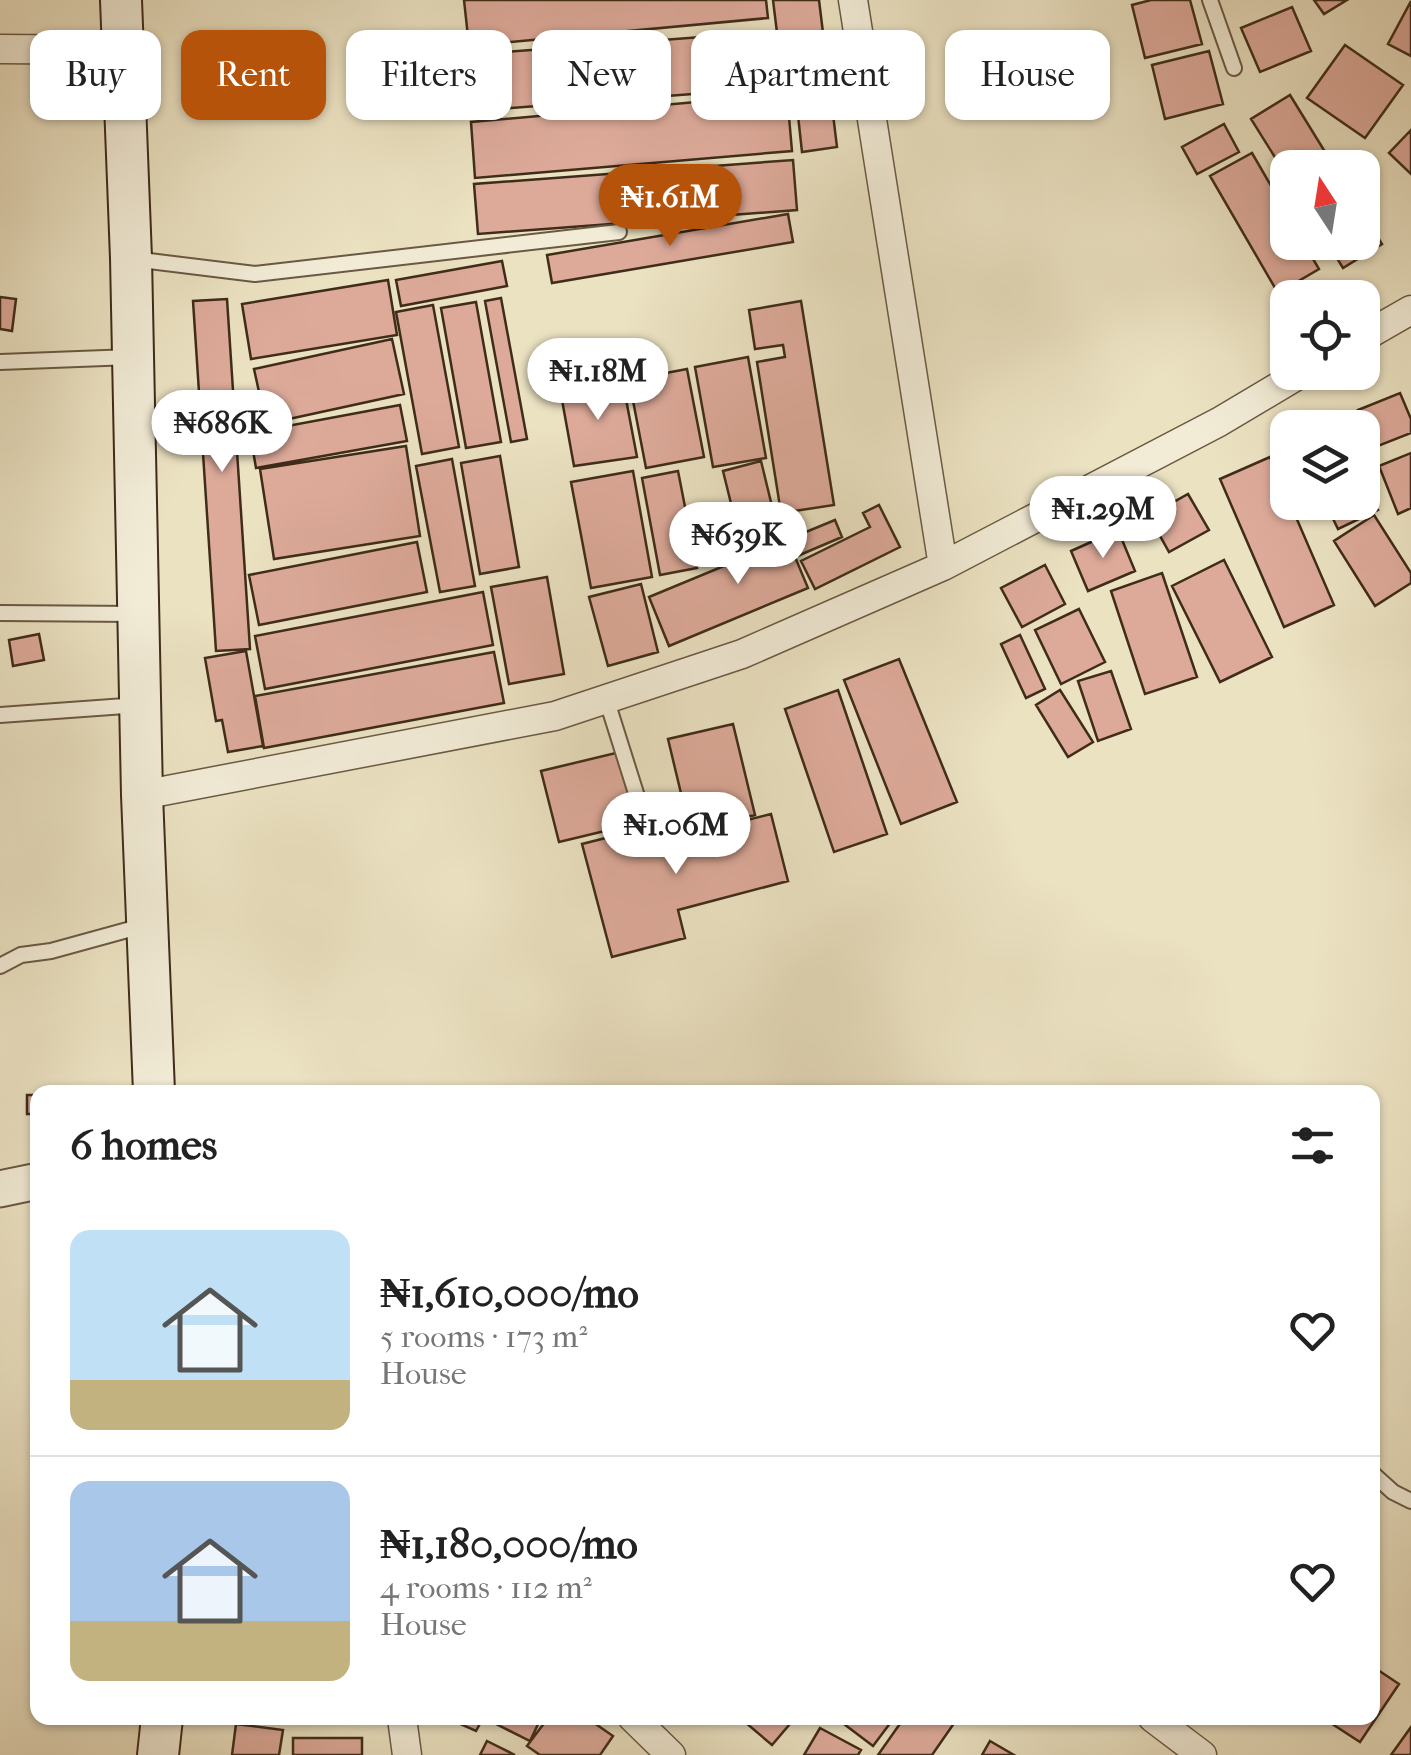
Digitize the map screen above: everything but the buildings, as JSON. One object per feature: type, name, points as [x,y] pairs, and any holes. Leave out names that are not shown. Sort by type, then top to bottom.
[{"type":"main road","points":[[121,0],[122,30]]},
{"type":"main road","points":[[125,120],[142,795],[154,1085]]},
{"type":"main road","points":[[158,1755],[161,1725]]},
{"type":"street","points":[[853,0],[943,566]]},
{"type":"street","points":[[0,49],[30,49]]},
{"type":"street","points":[[1380,328],[1411,310]]},
{"type":"street","points":[[142,795],[555,716],[742,654],[943,566],[1273,390]]},
{"type":"street","points":[[0,1188],[30,1182]]},
{"type":"street","points":[[403,1725],[407,1755]]},
{"type":"street","points":[[640,1725],[671,1755]]},
{"type":"street","points":[[1162,1725],[1202,1755]]},
{"type":"lane","points":[[1210,0],[1234,68]]},
{"type":"lane","points":[[131,258],[254,274],[618,232]]},
{"type":"lane","points":[[0,362],[132,357]]},
{"type":"lane","points":[[0,613],[138,614]]},
{"type":"lane","points":[[606,698],[646,824]]},
{"type":"lane","points":[[0,715],[140,704]]},
{"type":"lane","points":[[0,966],[21,955],[51,951],[148,924]]},
{"type":"lane","points":[[1380,1481],[1411,1501]]}]
